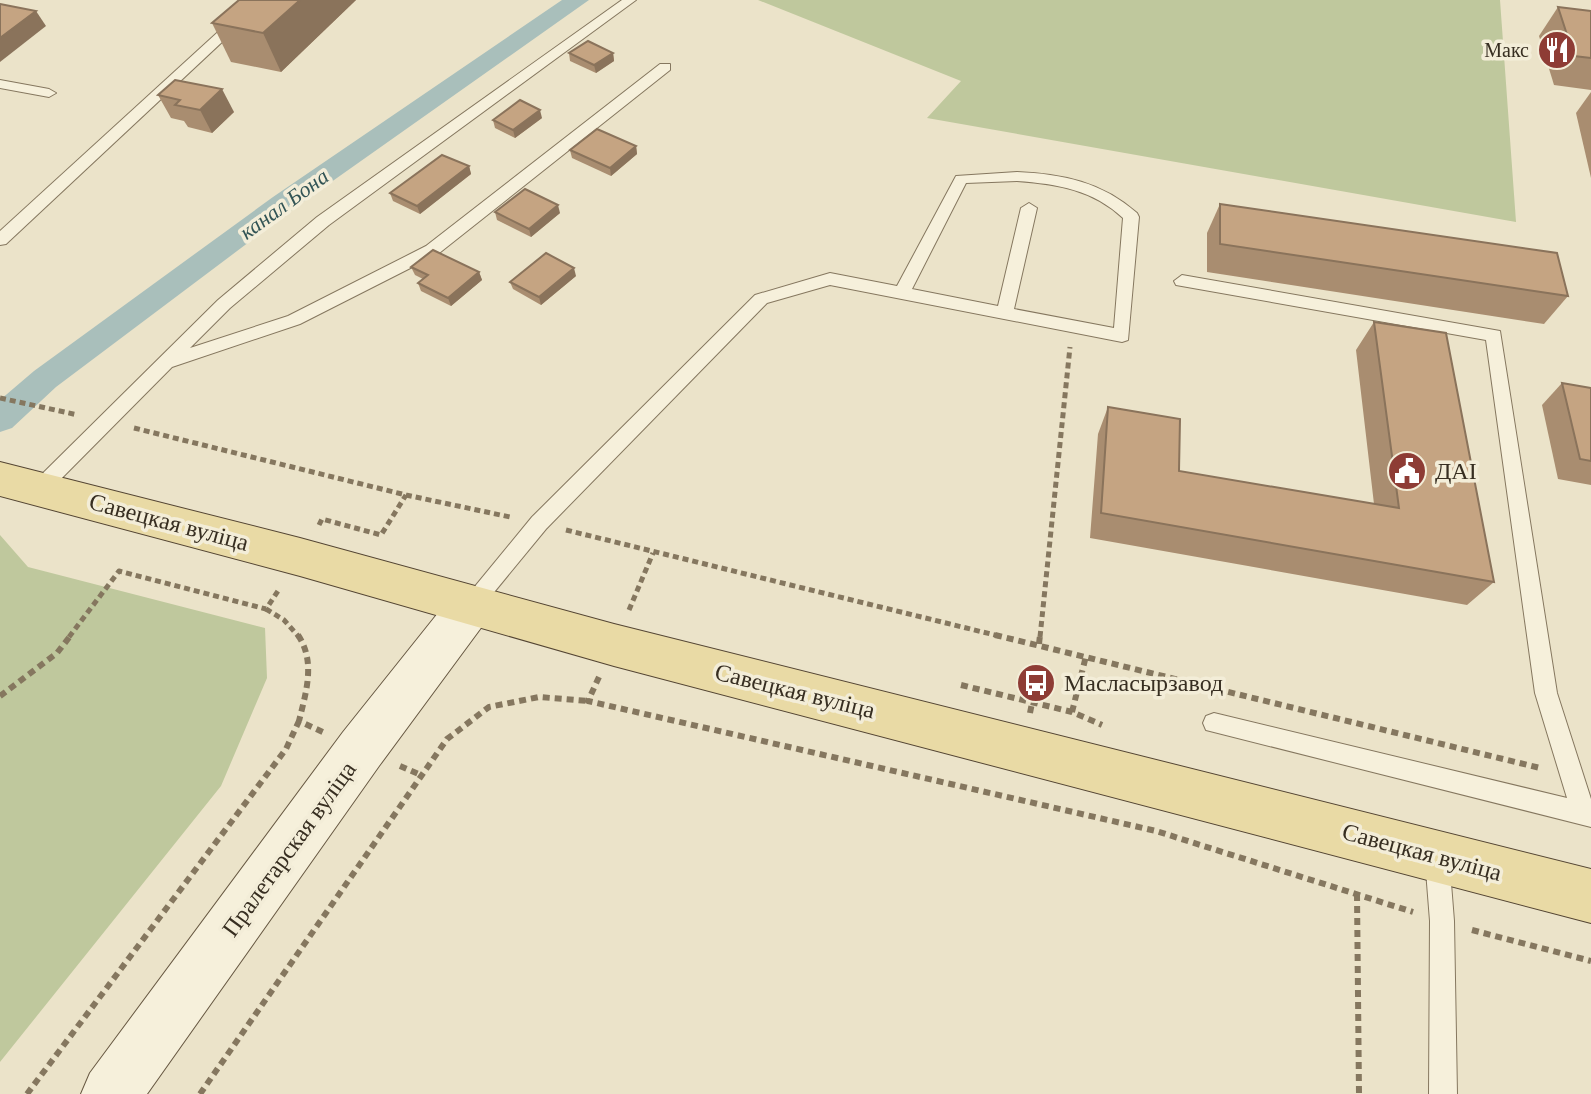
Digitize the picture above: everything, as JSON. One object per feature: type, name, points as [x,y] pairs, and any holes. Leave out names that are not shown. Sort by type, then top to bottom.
[{"type":"main road","name":"Савецкая вуліца","points":[[20,483],[614,645],[1591,896]]},
{"type":"main road","name":"Пралетарская вуліца","points":[[111,1094],[361,749],[470,607]]},
{"type":"lane","points":[[0,240],[261,0]]},
{"type":"lane","points":[[20,483],[107,421],[224,304],[323,221],[630,0]]},
{"type":"lane","points":[[164,364],[294,320],[432,250],[665,67]]},
{"type":"lane","points":[[0,84],[49,93]]},
{"type":"lane","points":[[470,607],[539,523],[761,299],[830,279],[1122,336],[1131,217],[1108,197],[1049,178],[992,176],[961,179],[902,293]]},
{"type":"lane","points":[[1005,313],[1029,208]]},
{"type":"lane","points":[[1182,281],[1494,335],[1546,693],[1588,814]]},
{"type":"lane","points":[[1214,723],[1588,814]]},
{"type":"lane","points":[[1437,856],[1442,921],[1443,1094]]},
{"type":"path","points":[[1039,644],[1072,326]]},
{"type":"path","points":[[0,398],[107,421],[406,495],[539,523],[1575,777]]},
{"type":"path","points":[[266,609],[322,519],[381,535],[406,495]]},
{"type":"path","points":[[588,701],[653,553]]},
{"type":"path","points":[[0,696],[57,653],[119,571],[266,609],[287,620],[307,649],[311,674],[299,721],[286,749],[27,1094]]},
{"type":"path","points":[[1072,712],[1086,656]]},
{"type":"path","points":[[200,1094],[447,739],[489,707],[539,697],[588,701],[1156,831],[1442,921],[1591,961]]},
{"type":"path","points":[[299,721],[421,775]]},
{"type":"path","points":[[1357,894],[1359,1094]]},
{"type":"green space","points":[[758,0],[1500,0],[1516,222],[927,118],[961,81]]},
{"type":"green space","points":[[0,535],[28,567],[265,628],[267,678],[221,786],[0,1062]]},
{"type":"building","points":[[239,0],[300,0],[263,33],[212,23]]},
{"type":"building","points":[[0,4],[36,11],[0,38]]},
{"type":"building","points":[[1558,7],[1591,11],[1591,58],[1574,56]]},
{"type":"building","points":[[588,41],[613,53],[594,65],[569,53]]},
{"type":"building","points":[[175,80],[222,89],[200,110],[175,105],[180,100],[158,95]]},
{"type":"building","points":[[520,100],[540,110],[513,130],[493,120]]},
{"type":"building","points":[[597,129],[636,146],[610,168],[570,150]]},
{"type":"building","points":[[442,155],[469,166],[417,206],[390,193]]},
{"type":"building","points":[[525,189],[558,205],[529,229],[495,212]]},
{"type":"building","points":[[1220,204],[1557,253],[1568,296],[1220,244]]},
{"type":"building","points":[[433,250],[479,272],[448,298],[418,283],[428,275],[411,267]]},
{"type":"building","points":[[546,253],[574,268],[539,297],[510,282]]},
{"type":"building","points":[[1374,322],[1446,333],[1494,582],[1101,513],[1108,407],[1180,419],[1179,471],[1399,508]]},
{"type":"building","points":[[1562,383],[1591,388],[1591,461],[1580,459]]},
{"type":"waterway","name":"канал Бона","points":[[0,419],[45,379],[283,203],[577,0]]},
{"type":"place","name":"Макс","points":[[1557,50]]},
{"type":"place","name":"ДАІ","points":[[1407,471]]},
{"type":"place","name":"Масласырзавод","points":[[1036,683]]}]
